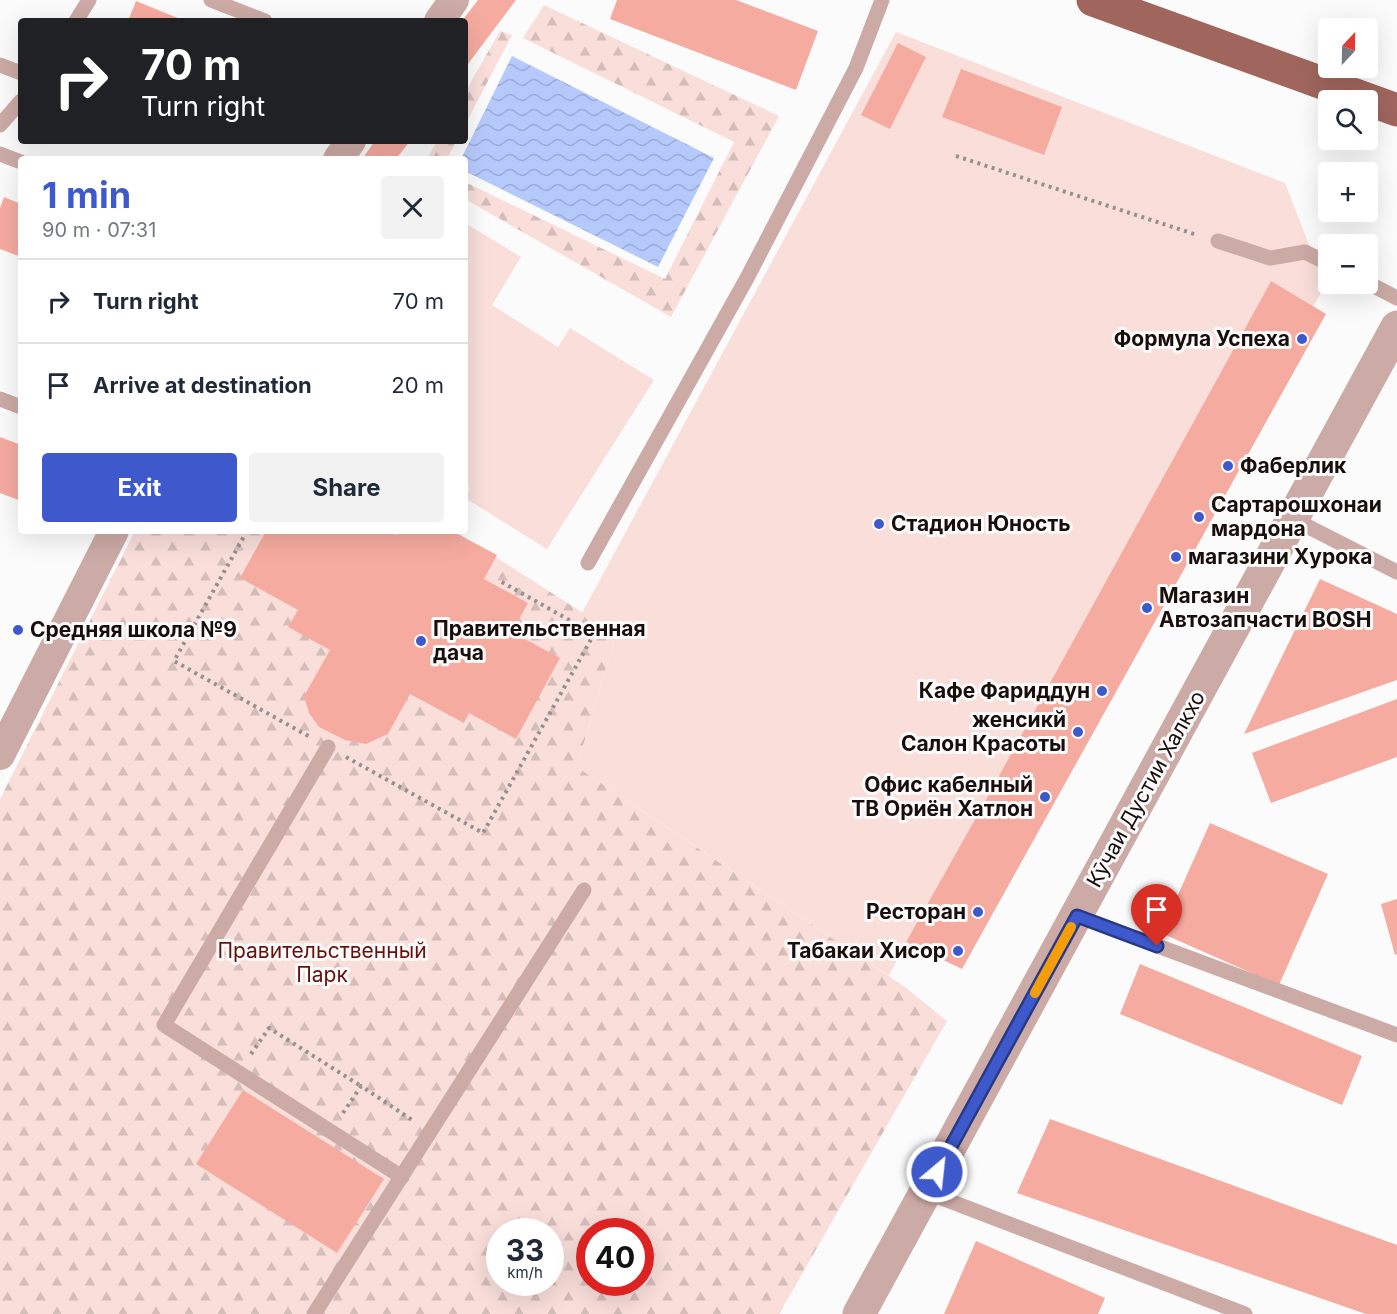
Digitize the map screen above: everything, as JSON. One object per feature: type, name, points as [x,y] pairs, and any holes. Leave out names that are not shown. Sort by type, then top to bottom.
[{"type":"main road","points":[[1093,0],[1397,110]]},
{"type":"street","points":[[441,18],[454,0]]},
{"type":"street","name":"Кӯчаи Дустии Халкхо","points":[[859,1314],[1397,327]]},
{"type":"street","points":[[0,755],[112,534]]},
{"type":"lane","points":[[78,18],[89,0]]},
{"type":"lane","points":[[212,0],[257,18]]},
{"type":"lane","points":[[588,563],[747,278],[856,68],[882,0]]},
{"type":"lane","points":[[0,65],[18,72]]},
{"type":"lane","points":[[0,125],[18,104]]},
{"type":"lane","points":[[0,154],[18,161]]},
{"type":"lane","points":[[1218,242],[1270,258],[1305,252],[1318,258]]},
{"type":"lane","points":[[1378,289],[1397,298]]},
{"type":"lane","points":[[0,399],[18,406]]},
{"type":"lane","points":[[1293,519],[1397,572]]},
{"type":"lane","points":[[327,747],[164,1025],[402,1177]]},
{"type":"lane","points":[[314,1314],[584,890]]},
{"type":"lane","points":[[1077,916],[1397,1035]]},
{"type":"lane","points":[[926,1192],[1245,1314]]},
{"type":"path","points":[[956,156],[1218,242]]},
{"type":"path","points":[[245,534],[174,661],[483,833],[594,634],[500,582]]},
{"type":"path","points":[[238,1073],[268,1028],[430,1131]]},
{"type":"path","points":[[330,1131],[361,1086]]},
{"type":"green space","points":[[544,5],[779,116],[671,317],[468,201],[468,183],[665,279],[734,142],[523,38]]},
{"type":"green space","points":[[500,31],[512,35],[468,119],[468,87]]},
{"type":"green space","points":[[896,32],[1285,183],[1318,268],[1318,294],[1320,294],[1313,307],[1271,281],[889,976],[577,767],[616,634],[582,613]]},
{"type":"green space","points":[[435,144],[454,144],[448,156],[429,156]]},
{"type":"green space","points":[[468,225],[521,257],[492,305],[558,347],[570,328],[654,380],[547,549],[468,500],[470,488],[468,487]]},
{"type":"green space","name":"Правительственный Парк","points":[[133,534],[460,534],[616,634],[577,767],[905,987],[947,1021],[779,1314],[0,1314],[0,799]]},
{"type":"water","points":[[512,56],[714,158],[658,267],[468,172],[468,156],[462,156]]},
{"type":"building","points":[[478,0],[516,0],[468,64],[468,18],[464,18]]},
{"type":"building","points":[[617,0],[736,0],[818,31],[796,90],[610,19]]},
{"type":"building","points":[[136,1],[178,18],[129,18]]},
{"type":"building","points":[[898,43],[926,57],[890,129],[861,115]]},
{"type":"building","points":[[961,69],[1062,107],[1044,155],[942,117]]},
{"type":"building","points":[[373,144],[408,144],[398,156],[364,156]]},
{"type":"building","points":[[4,197],[18,203],[18,256],[0,249],[0,208]]},
{"type":"building","points":[[1271,281],[1326,314],[962,969],[906,942],[978,814]]},
{"type":"building","points":[[0,437],[18,444],[18,500],[0,493]]},
{"type":"building","name":"Правительственная дача","points":[[264,534],[458,534],[497,555],[484,579],[528,603],[512,632],[560,658],[516,739],[469,713],[464,723],[410,694],[388,734],[366,744],[345,740],[319,727],[309,713],[304,696],[330,650],[288,627],[298,610],[240,578]]},
{"type":"building","points":[[1320,579],[1397,614],[1397,680],[1244,734]]},
{"type":"building","points":[[1397,699],[1397,757],[1271,803],[1252,753]]},
{"type":"building","points":[[1210,823],[1328,874],[1279,985],[1161,933]]},
{"type":"building","points":[[1397,899],[1397,954],[1395,955],[1381,904]]},
{"type":"building","points":[[1140,964],[1362,1056],[1342,1105],[1120,1014]]},
{"type":"building","points":[[243,1090],[384,1179],[337,1253],[196,1164]]},
{"type":"building","points":[[1050,1119],[1397,1245],[1397,1314],[1366,1314],[1017,1193]]},
{"type":"building","points":[[976,1241],[1105,1298],[1098,1314],[944,1314]]},
{"type":"slow traffic","points":[[1035,993],[1071,927]]},
{"type":"place","name":"Формула Успеха","points":[[1302,339]]},
{"type":"place","name":"Фаберлик","points":[[1228,466]]},
{"type":"place","name":"Сартарошхонаи мардона","points":[[1199,517]]},
{"type":"place","name":"Стадион Юность","points":[[879,524]]},
{"type":"place","name":"магазини Хурока","points":[[1176,557]]},
{"type":"place","name":"Магазин Автозапчасти BOSH","points":[[1147,608]]},
{"type":"place","name":"Средняя школа №9","points":[[18,630]]},
{"type":"place","name":"Правительственная дача","points":[[421,641]]},
{"type":"place","name":"Кафе Фариддун","points":[[1102,691]]},
{"type":"place","name":"женсикй Салон Красоты","points":[[1078,732]]},
{"type":"place","name":"Офис кабелный ТВ Ориён Хатлон","points":[[1045,797]]},
{"type":"place","name":"Ресторан","points":[[978,912]]},
{"type":"place","name":"Табакаи Хисор","points":[[958,951]]},
{"type":"route","points":[[937,1172],[1077,916],[1157,946]]}]
